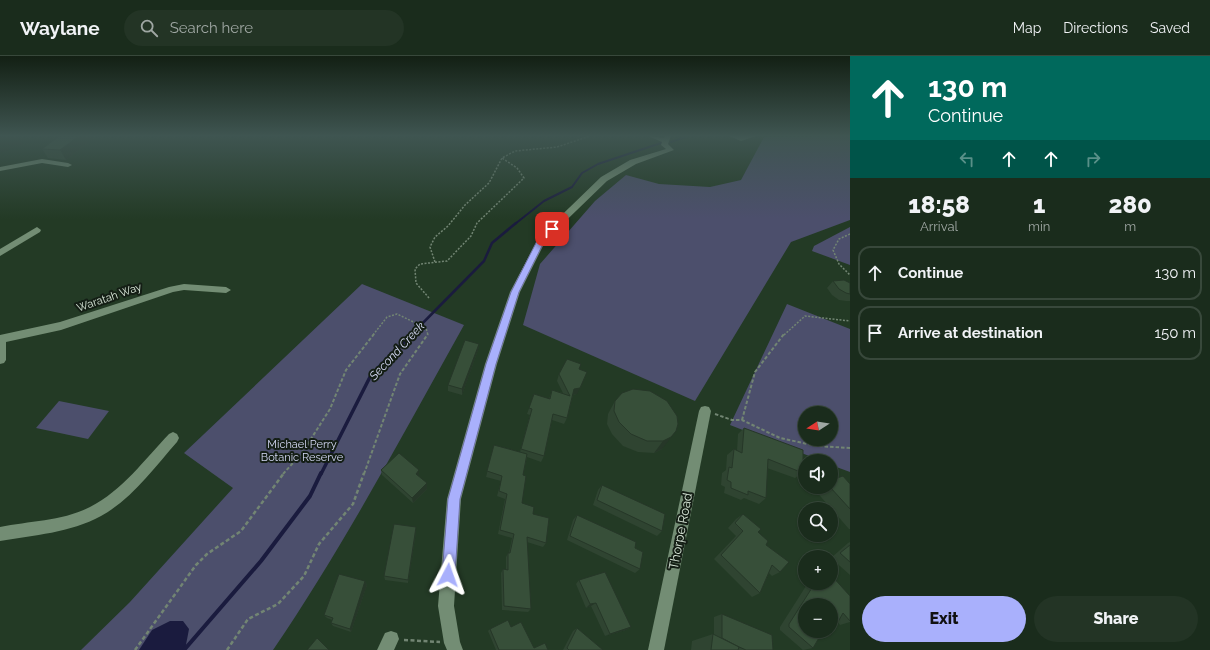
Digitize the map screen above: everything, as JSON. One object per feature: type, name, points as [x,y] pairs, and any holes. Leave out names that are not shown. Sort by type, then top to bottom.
[{"type":"street","points":[[0,169],[28,164]]},
{"type":"street","points":[[60,164],[68,165]]},
{"type":"street","points":[[454,646],[446,606],[454,499],[491,364],[515,292],[542,239],[604,179],[630,164]]},
{"type":"street","points":[[0,253],[37,230]]},
{"type":"street","name":"Waratah Way","points":[[1,339],[61,326],[172,289],[184,287],[226,290]]},
{"type":"street","points":[[0,360],[1,339]]},
{"type":"street","name":"Thorpe Road","points":[[656,650],[705,411]]},
{"type":"street","points":[[0,534],[66,522],[95,512],[116,498],[172,438]]},
{"type":"path","points":[[435,262],[430,247],[435,237],[448,226],[465,205],[489,183],[499,164]]},
{"type":"path","points":[[429,298],[416,283],[415,270],[420,264],[447,261],[471,236],[477,223],[524,178],[517,168],[511,164]]},
{"type":"path","points":[[850,234],[839,239],[833,250],[840,264],[850,275]]},
{"type":"path","points":[[135,650],[196,564],[207,554],[241,531],[275,484],[302,453],[330,409],[346,370],[387,317],[397,314],[426,328],[428,335],[400,374],[353,504],[319,544],[304,576],[278,604],[248,619],[227,650]]},
{"type":"path","points":[[742,420],[755,372],[785,333],[805,316],[850,321]]},
{"type":"path","points":[[705,411],[732,420],[742,420],[780,438],[817,446],[850,448]]},
{"type":"path","points":[[388,644],[454,646]]},
{"type":"green space","points":[[750,164],[850,164],[850,220],[791,242],[695,401],[523,325],[540,264],[595,201],[626,175],[659,184],[710,187],[741,180]]},
{"type":"green space","points":[[850,227],[850,265],[812,251],[814,246]]},
{"type":"green space","name":"Michael Perry Botanic Reserve","points":[[362,284],[464,325],[349,530],[273,650],[81,650],[130,602],[233,488],[184,453]]},
{"type":"green space","points":[[787,304],[850,329],[850,472],[838,468],[838,454],[804,454],[730,425]]},
{"type":"green space","points":[[59,401],[109,411],[88,439],[36,428]]},
{"type":"shaded area","points":[[170,621],[183,621],[189,629],[185,650],[139,650],[152,630]]},
{"type":"building","points":[[844,280],[850,283],[850,294],[839,289],[833,281]]},
{"type":"building","points":[[465,340],[479,344],[462,389],[448,385]]},
{"type":"building","points":[[567,359],[581,364],[579,369],[587,372],[580,388],[574,389],[567,418],[553,414],[544,456],[521,449],[532,409],[529,408],[534,394],[550,399],[552,390],[570,396],[559,374]]},
{"type":"building","points":[[633,389],[650,391],[667,401],[677,416],[678,424],[676,431],[671,437],[663,441],[647,441],[631,434],[619,422],[614,411],[615,401],[622,393]]},
{"type":"building","points":[[744,428],[803,450],[803,454],[798,454],[798,471],[768,459],[766,498],[748,491],[748,495],[731,488],[731,482],[727,480],[729,467],[732,468],[734,449],[742,453]]},
{"type":"building","points":[[494,445],[527,454],[523,475],[526,476],[522,503],[534,507],[533,514],[549,518],[546,543],[527,537],[531,609],[504,606],[503,569],[508,570],[508,553],[510,553],[514,534],[500,530],[507,494],[499,491],[502,476],[487,471]]},
{"type":"building","points":[[399,453],[419,470],[416,474],[427,483],[412,498],[381,470]]},
{"type":"building","points":[[843,476],[850,484],[850,509],[836,494],[838,494],[838,478]]},
{"type":"building","points":[[602,485],[665,514],[662,531],[597,500]]},
{"type":"building","points":[[743,514],[761,529],[758,532],[768,541],[766,545],[789,562],[780,572],[772,565],[760,593],[721,555],[743,531],[735,523]]},
{"type":"building","points":[[577,515],[636,542],[635,548],[643,552],[640,569],[570,536]]},
{"type":"building","points":[[394,524],[416,527],[408,580],[384,576]]},
{"type":"building","points":[[850,545],[850,562],[840,553]]},
{"type":"building","points":[[605,572],[631,627],[610,634],[596,603],[590,604],[579,580]]},
{"type":"building","points":[[339,574],[365,581],[350,629],[331,623],[333,618],[324,615]]},
{"type":"building","points":[[838,583],[850,596],[850,621],[843,613],[838,622],[838,598],[805,598],[811,590],[838,590]]},
{"type":"building","points":[[798,610],[798,635],[789,627],[789,624]]},
{"type":"building","points":[[722,614],[772,635],[773,650],[746,650],[722,638]]},
{"type":"building","points":[[508,620],[511,627],[521,622],[534,648],[545,643],[548,650],[499,650],[490,629]]},
{"type":"building","points":[[577,628],[603,650],[569,650],[567,648]]},
{"type":"building","points":[[713,634],[739,647],[738,650],[711,650]]},
{"type":"building","points":[[317,638],[329,650],[307,650]]},
{"type":"building","points":[[802,638],[819,638],[813,648]]},
{"type":"waterway","name":"Second Creek","points":[[515,224],[544,201],[572,187],[582,173],[599,164]]},
{"type":"waterway","name":"Second Creek","points":[[411,335],[484,261],[492,243],[516,223]]},
{"type":"waterway","name":"Second Creek","points":[[321,474],[371,375],[411,335]]},
{"type":"waterway","name":"Second Creek","points":[[184,650],[261,561],[310,496],[321,473]]},
{"type":"route","points":[[448,575],[454,499],[491,364],[515,292],[542,239],[552,229]]}]
